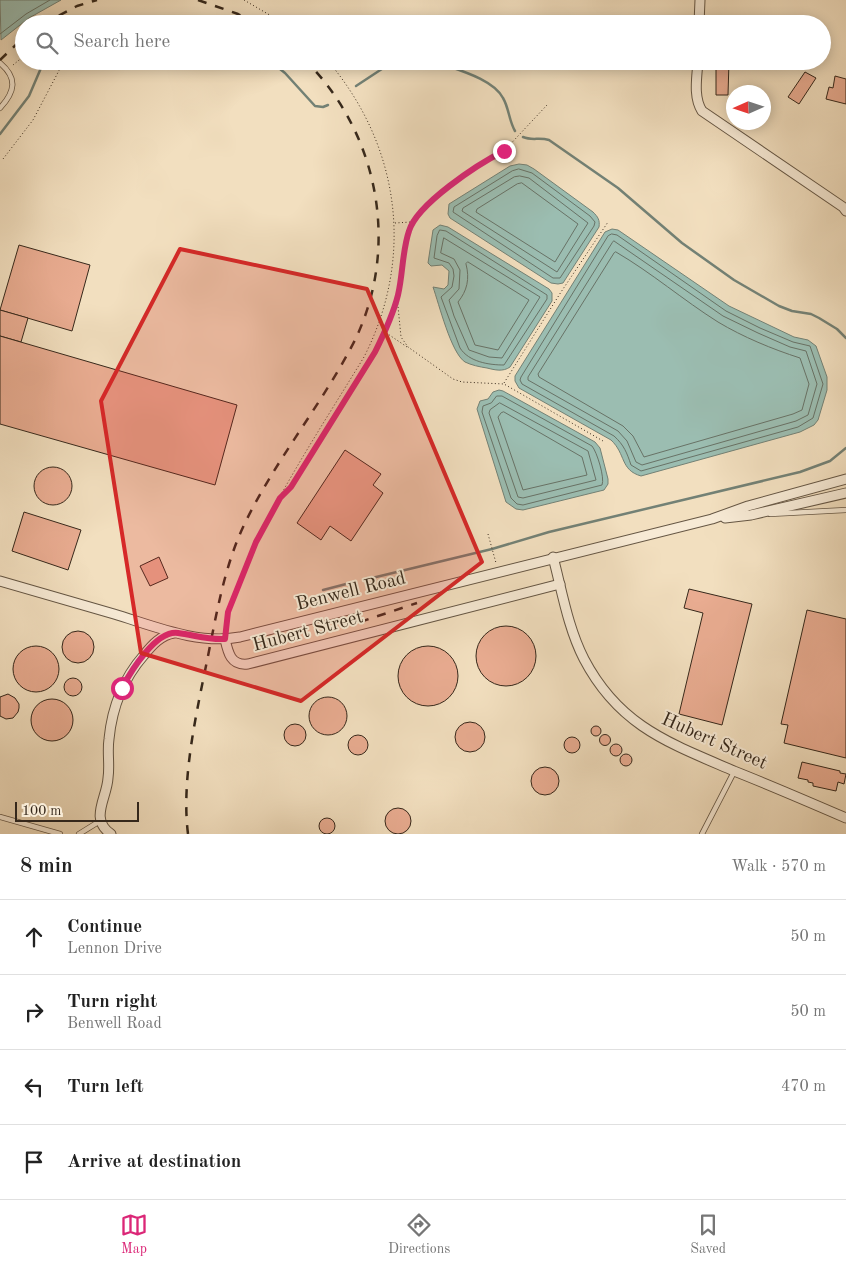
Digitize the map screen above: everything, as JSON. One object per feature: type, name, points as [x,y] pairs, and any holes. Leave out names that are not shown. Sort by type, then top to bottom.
[{"type":"street","points":[[699,15],[700,0]]},
{"type":"street","points":[[697,70],[696,96],[702,111],[843,207],[846,211]]},
{"type":"street","name":"Benwell Road","points":[[0,581],[176,632],[208,639],[225,639],[712,519],[748,506],[846,478]]},
{"type":"street","name":"Benwell Road","points":[[712,519],[751,515],[846,493]]},
{"type":"street","name":"Hubert Street","points":[[553,558],[573,631],[583,657],[592,674],[613,701],[635,721],[660,739],[846,818]]},
{"type":"street","name":"Hubert Street","points":[[225,639],[228,654],[233,660],[237,664],[248,664],[560,584]]},
{"type":"street","points":[[111,834],[100,822],[100,812],[108,783],[110,730],[118,697],[131,672],[148,650],[164,636],[176,632]]},
{"type":"lane","points":[[0,63],[7,70],[12,80],[12,90],[0,108]]},
{"type":"lane","name":"Benwell Road","points":[[751,515],[846,510]]},
{"type":"lane","points":[[702,834],[734,770]]},
{"type":"lane","points":[[0,817],[60,834]]},
{"type":"lane","points":[[79,834],[100,822]]},
{"type":"path","points":[[244,0],[270,15]]},
{"type":"path","points":[[7,70],[15,63]]},
{"type":"path","points":[[3,159],[33,120],[59,70]]},
{"type":"path","points":[[225,639],[226,620],[232,600],[256,542],[364,356],[375,335],[388,293],[394,255],[394,223],[388,180],[376,140],[367,121],[354,97],[334,70]]},
{"type":"path","points":[[408,347],[401,337],[397,310],[406,243],[413,222],[420,213],[458,179],[504,151],[547,105]]},
{"type":"path","points":[[394,223],[413,222]]},
{"type":"path","points":[[504,384],[561,292],[608,222]]},
{"type":"path","points":[[280,498],[291,487],[375,352],[386,332],[398,296]]},
{"type":"path","points":[[386,332],[453,379],[462,382],[504,384],[603,441]]},
{"type":"path","points":[[488,534],[498,571]]},
{"type":"highlighted area","points":[[180,249],[367,289],[482,562],[301,701],[141,653],[101,401]]},
{"type":"water","points":[[0,0],[61,0],[34,15],[15,15],[15,29],[1,40]]},
{"type":"water","points":[[527,165],[534,169],[593,212],[598,219],[599,227],[563,283],[551,283],[450,218],[448,214],[449,204],[510,166]]},
{"type":"water","points":[[440,225],[448,227],[549,289],[552,293],[552,301],[507,369],[496,370],[465,362],[450,339],[433,287],[444,289],[448,285],[449,271],[442,265],[431,266],[428,263],[433,230]]},
{"type":"water","points":[[612,229],[618,230],[729,306],[794,337],[808,340],[816,346],[827,377],[827,390],[818,420],[814,425],[800,432],[641,476],[626,466],[616,445],[611,440],[519,388],[515,381],[515,376],[605,232]]},
{"type":"water","points":[[499,390],[595,442],[600,448],[608,479],[608,484],[604,490],[523,510],[516,509],[506,502],[477,409],[480,401],[488,399],[493,392]]},
{"type":"building","points":[[716,70],[729,70],[726,95],[716,95]]},
{"type":"building","points":[[805,72],[816,78],[799,104],[788,97]]},
{"type":"building","points":[[835,76],[846,79],[846,104],[826,99],[829,87],[833,88]]},
{"type":"building","points":[[19,245],[90,265],[72,331],[0,310]]},
{"type":"building","points":[[0,310],[28,318],[21,342],[0,336]]},
{"type":"building","points":[[0,336],[237,405],[215,485],[0,424]]},
{"type":"building","points":[[345,450],[381,474],[373,485],[383,493],[351,541],[330,526],[321,540],[297,523]]},
{"type":"building","points":[[53,467],[66,473],[72,486],[66,499],[53,505],[40,499],[34,486],[40,473]]},
{"type":"building","points":[[24,512],[81,530],[68,570],[12,551]]},
{"type":"building","points":[[159,557],[168,578],[150,586],[140,566]]},
{"type":"building","points":[[689,589],[752,604],[722,725],[679,714],[703,613],[684,608]]},
{"type":"building","points":[[807,610],[846,619],[846,758],[784,743],[788,725],[781,724]]},
{"type":"building","points":[[500,626],[512,626],[523,631],[531,639],[536,650],[534,668],[523,681],[512,686],[500,686],[489,681],[481,673],[476,662],[476,650],[481,639],[489,631]]},
{"type":"building","points":[[78,631],[84,632],[89,636],[93,641],[93,653],[89,658],[84,662],[78,663],[72,662],[67,658],[63,653],[62,647],[63,641],[67,636],[72,632]]},
{"type":"building","points":[[31,646],[41,646],[55,656],[59,669],[55,682],[49,688],[41,692],[31,692],[17,682],[13,674],[13,664],[23,650]]},
{"type":"building","points":[[422,646],[434,646],[445,651],[453,659],[458,670],[456,688],[445,701],[434,706],[422,706],[411,701],[403,693],[398,682],[398,670],[403,659],[411,651]]},
{"type":"building","points":[[69,678],[77,678],[82,683],[80,694],[69,696],[64,691],[64,683]]},
{"type":"building","points":[[8,694],[15,698],[19,708],[13,718],[6,719],[0,716],[0,697]]},
{"type":"building","points":[[328,697],[341,703],[347,716],[341,729],[328,735],[315,729],[309,716],[315,703]]},
{"type":"building","points":[[52,699],[67,705],[73,720],[67,735],[52,741],[37,735],[31,720],[37,705]]},
{"type":"building","points":[[470,722],[481,726],[485,737],[481,748],[470,752],[459,748],[455,737],[459,726]]},
{"type":"building","points":[[291,724],[299,724],[306,731],[306,739],[299,746],[291,746],[284,739],[284,731]]},
{"type":"building","points":[[594,726],[598,726],[601,731],[600,735],[594,736],[591,733],[591,729]]},
{"type":"building","points":[[358,735],[365,738],[368,745],[365,752],[358,755],[351,752],[348,745],[351,738]]},
{"type":"building","points":[[603,735],[607,735],[610,740],[609,744],[603,745],[600,742],[600,738]]},
{"type":"building","points":[[572,737],[580,745],[572,753],[564,745]]},
{"type":"building","points":[[616,744],[622,750],[616,756],[610,750]]},
{"type":"building","points":[[626,754],[632,760],[626,766],[620,760]]},
{"type":"building","points":[[802,762],[846,774],[844,784],[838,782],[836,791],[813,786],[813,783],[808,782],[808,780],[798,778]]},
{"type":"building","points":[[545,767],[555,771],[559,781],[555,791],[545,795],[535,791],[531,781],[535,771]]},
{"type":"building","points":[[398,808],[407,812],[411,821],[407,830],[398,834],[389,830],[385,821],[389,812]]},
{"type":"building","points":[[327,818],[333,820],[335,826],[333,832],[327,834],[321,832],[319,826],[321,820]]},
{"type":"waterway","points":[[0,134],[29,96],[40,70]]},
{"type":"waterway","points":[[281,70],[315,106],[323,107],[328,105]]},
{"type":"waterway","points":[[356,86],[380,70]]},
{"type":"waterway","points":[[458,70],[482,80],[498,91],[505,102],[515,131]]},
{"type":"waterway","points":[[523,137],[549,140],[618,188],[682,243],[734,280],[779,306],[792,311],[811,314],[819,318],[837,329],[846,338]]},
{"type":"waterway","points":[[372,578],[492,549],[549,532],[800,472],[830,461],[846,448]]},
{"type":"waterway","points":[[323,590],[350,583]]},
{"type":"railway","points":[[60,15],[77,6],[97,0]]},
{"type":"railway","points":[[198,0],[240,15]]},
{"type":"railway","points":[[0,60],[15,46]]},
{"type":"railway","points":[[188,834],[186,813],[191,745],[218,605],[232,555],[257,499],[329,386],[355,340],[369,304],[377,267],[379,230],[375,193],[365,157],[351,122],[331,90],[314,70]]},
{"type":"railway","points":[[360,622],[417,603]]},
{"type":"route","points":[[122,688],[138,662],[164,636],[176,632],[214,640],[225,639],[226,620],[232,600],[266,521],[280,498],[291,487],[386,332],[398,296],[406,243],[413,222],[432,201],[458,179],[504,151]]}]
